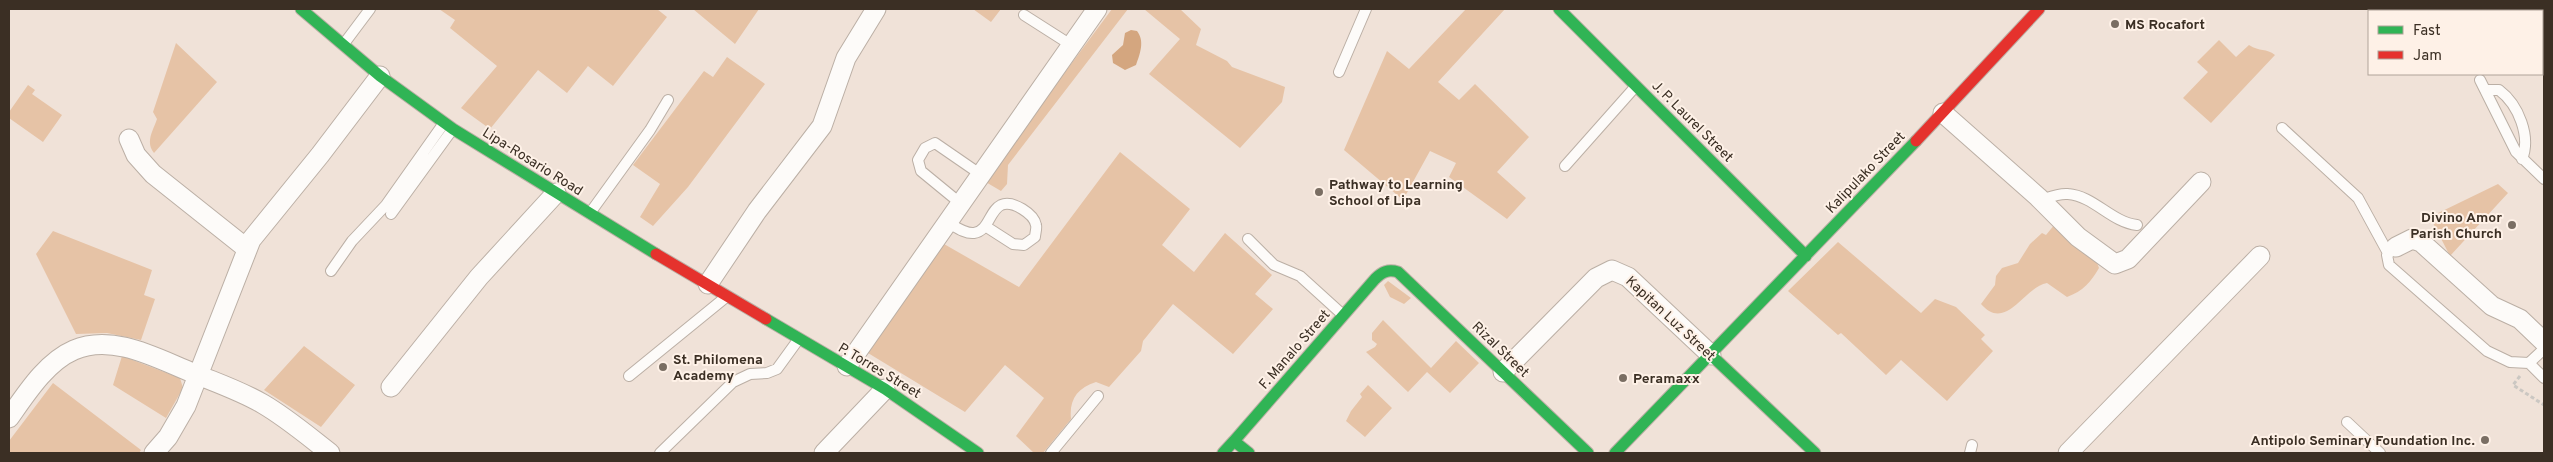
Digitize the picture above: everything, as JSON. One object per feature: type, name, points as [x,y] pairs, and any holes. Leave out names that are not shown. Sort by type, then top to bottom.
[{"type":"street","name":"Lipa-Rosario Road","points":[[301,9],[342,46],[449,126],[590,214],[764,318]]},
{"type":"street","points":[[708,284],[756,211],[822,126],[846,58],[876,9]]},
{"type":"street","points":[[847,366],[949,223],[980,174],[1097,9]]},
{"type":"street","name":"J. P. Laurel Street","points":[[1559,9],[1806,256]]},
{"type":"street","name":"Kalipulako Street","points":[[1615,453],[1943,113],[2039,9]]},
{"type":"street","points":[[154,453],[177,423],[236,280],[246,248],[380,76]]},
{"type":"street","points":[[1943,113],[2041,200],[2096,252],[2108,262],[2118,265],[2128,260],[2201,182]]},
{"type":"street","points":[[130,139],[136,155],[153,174],[246,248]]},
{"type":"street","points":[[391,386],[479,277],[556,193]]},
{"type":"street","points":[[2392,250],[2412,239],[2421,242],[2492,306],[2520,319],[2544,342]]},
{"type":"street","points":[[2068,453],[2260,256]]},
{"type":"street","name":"F. Manalo Street","points":[[1223,453],[1382,272],[1392,269]]},
{"type":"street","name":"Rizal Street","points":[[1392,269],[1398,272],[1588,453]]},
{"type":"street","name":"Kapitan Luz Street","points":[[1503,372],[1596,278],[1612,270],[1628,277],[1815,453]]},
{"type":"street","name":"P. Torres Street","points":[[764,318],[885,389],[963,449],[978,453]]},
{"type":"street","points":[[9,418],[54,362],[84,346],[110,346],[147,353],[263,404],[330,453]]},
{"type":"street","points":[[824,453],[885,389]]},
{"type":"street","points":[[1234,441],[1249,453]]},
{"type":"lane","points":[[342,46],[370,9]]},
{"type":"lane","points":[[1339,72],[1366,9]]},
{"type":"lane","points":[[1024,15],[1071,46]]},
{"type":"lane","points":[[2480,80],[2516,152],[2544,179]]},
{"type":"lane","points":[[1565,166],[1636,85]]},
{"type":"lane","points":[[2485,90],[2499,90],[2509,100],[2526,135],[2526,148],[2522,159]]},
{"type":"lane","points":[[590,214],[641,143],[668,100]]},
{"type":"lane","points":[[391,214],[449,126]]},
{"type":"lane","points":[[331,270],[352,241],[386,205],[449,126]]},
{"type":"lane","points":[[2282,128],[2358,198],[2392,250],[2387,262],[2395,271],[2476,343],[2499,358],[2510,362],[2529,363],[2544,378]]},
{"type":"lane","points":[[960,203],[921,171],[918,160],[925,148],[935,143],[980,174]]},
{"type":"lane","points":[[2041,200],[2064,194],[2075,195],[2120,221],[2137,225]]},
{"type":"lane","points":[[949,223],[973,233],[985,226],[1001,205],[1009,204],[1021,208],[1032,217],[1036,226],[1035,237],[1024,245],[1013,244],[985,226]]},
{"type":"lane","points":[[1248,239],[1274,265],[1300,276],[1343,315]]},
{"type":"lane","points":[[630,376],[727,296]]},
{"type":"lane","points":[[660,453],[733,382],[750,374],[767,373],[777,369],[799,339]]},
{"type":"lane","points":[[2529,363],[2544,349]]},
{"type":"lane","points":[[1051,453],[1098,396]]},
{"type":"lane","points":[[2347,422],[2380,453]]},
{"type":"path","points":[[2529,363],[2513,385],[2544,405]]},
{"type":"shaded area","points":[[439,9],[657,9],[667,17],[613,86],[588,66],[567,93],[538,70],[490,129],[461,108],[497,66],[450,28],[455,20]]},
{"type":"shaded area","points":[[693,9],[759,9],[735,44]]},
{"type":"shaded area","points":[[973,9],[1001,9],[991,22]]},
{"type":"shaded area","points":[[1112,9],[1128,9],[1008,165],[1007,184],[1001,191],[984,181]]},
{"type":"shaded area","points":[[1144,9],[1180,9],[1201,29],[1196,45],[1227,61],[1232,67],[1285,87],[1282,102],[1240,148],[1149,74],[1180,39]]},
{"type":"shaded area","points":[[1466,9],[1505,9],[1438,82],[1459,100],[1475,84],[1529,137],[1497,172],[1526,198],[1507,219],[1449,177],[1456,163],[1430,151],[1403,200],[1344,150],[1387,51],[1409,69]]},
{"type":"shaded area","points":[[1131,30],[1137,31],[1141,39],[1141,48],[1136,65],[1125,70],[1113,63],[1112,55],[1123,45],[1125,33]]},
{"type":"shaded area","points":[[2219,40],[2236,57],[2249,45],[2256,49],[2269,51],[2275,55],[2211,123],[2183,98],[2208,72],[2197,62]]},
{"type":"shaded area","points":[[176,43],[217,82],[154,153],[151,149],[150,141],[157,119],[153,112]]},
{"type":"shaded area","points":[[727,57],[765,84],[688,187],[653,226],[640,217],[660,184],[633,165],[704,71],[713,77]]},
{"type":"shaded area","points":[[28,85],[35,90],[32,94],[62,115],[43,142],[9,118],[9,112]]},
{"type":"shaded area","points":[[1120,152],[1190,209],[1162,245],[1194,272],[1225,233],[1272,275],[1255,294],[1273,309],[1233,354],[1173,304],[1143,341],[1141,351],[1109,387],[1096,382],[1079,391],[1071,406],[1071,419],[1043,453],[1034,453],[1016,436],[1044,398],[1005,365],[965,412],[868,353],[944,244],[1019,287]]},
{"type":"shaded area","points":[[2498,184],[2508,193],[2450,256],[2430,217]]},
{"type":"shaded area","points":[[2055,224],[2096,260],[2099,268],[2090,282],[2078,292],[2067,297],[2047,283],[2039,286],[2007,311],[1999,313],[1990,312],[1981,304],[1995,285],[1996,276],[2002,268],[2018,263],[2030,244],[2042,233],[2046,235]]},
{"type":"shaded area","points":[[53,231],[152,270],[144,295],[155,299],[141,340],[107,333],[76,334],[36,254]]},
{"type":"shaded area","points":[[1838,242],[1921,313],[1935,299],[1956,307],[1985,335],[1981,339],[1993,351],[1947,401],[1901,360],[1886,375],[1841,333],[1838,335],[1788,291]]},
{"type":"shaded area","points":[[1388,281],[1411,298],[1404,304],[1390,297],[1384,285]]},
{"type":"shaded area","points":[[1383,320],[1431,368],[1456,341],[1479,363],[1450,393],[1427,372],[1408,392],[1366,352],[1377,344],[1372,340],[1372,333]]},
{"type":"shaded area","points":[[304,346],[355,385],[321,427],[264,390]]},
{"type":"shaded area","points":[[122,356],[180,378],[183,388],[166,418],[113,385]]},
{"type":"shaded area","points":[[53,383],[141,450],[139,453],[9,453],[9,441]]},
{"type":"shaded area","points":[[1368,385],[1392,408],[1365,437],[1346,421],[1362,397],[1360,394]]},
{"type":"traffic: fast","points":[[301,9],[380,76],[453,129],[656,254]]},
{"type":"traffic: fast","points":[[1559,9],[1806,256]]},
{"type":"traffic: fast","points":[[1615,453],[1916,141]]},
{"type":"traffic: fast","points":[[1234,441],[1375,279],[1383,273],[1391,271],[1398,272],[1588,453]]},
{"type":"traffic: fast","points":[[766,319],[885,389],[978,453]]},
{"type":"traffic: fast","points":[[1711,355],[1815,453]]},
{"type":"traffic: fast","points":[[1223,453],[1234,441],[1249,453]]},
{"type":"traffic: jam","points":[[1916,141],[2039,9]]},
{"type":"traffic: jam","points":[[656,254],[766,319]]},
{"type":"place","name":"MS Rocafort","points":[[2115,24]]},
{"type":"place","name":"Pathway to Learning School of Lipa","points":[[1319,192]]},
{"type":"place","name":"Divino Amor Parish Church","points":[[2512,225]]},
{"type":"place","name":"St. Philomena Academy","points":[[663,367]]},
{"type":"place","name":"Peramaxx","points":[[1623,378]]},
{"type":"place","name":"Antipolo Seminary Foundation Inc.","points":[[2485,440]]}]
